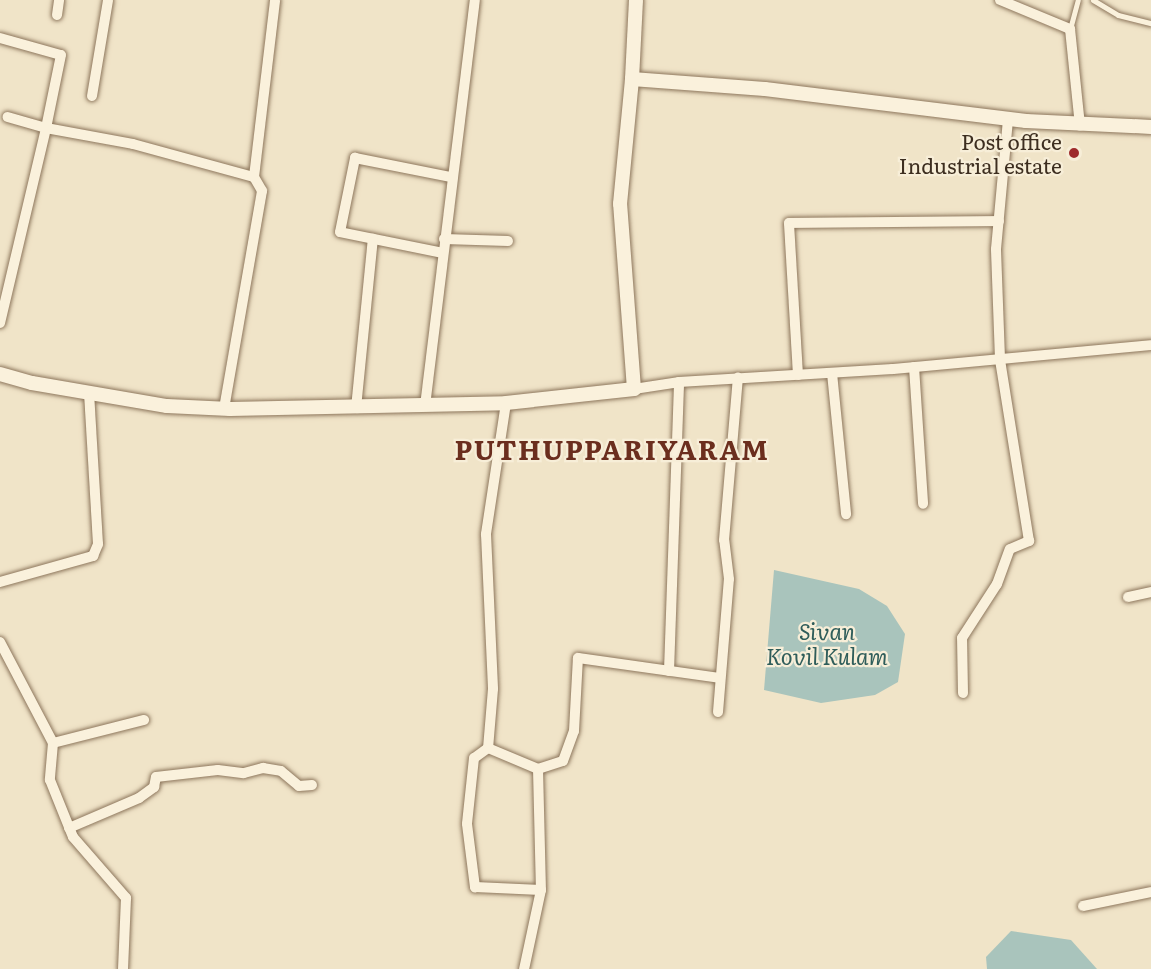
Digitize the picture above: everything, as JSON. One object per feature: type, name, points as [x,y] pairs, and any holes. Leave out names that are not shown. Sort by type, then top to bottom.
[{"type":"street","points":[[57,15],[59,0]]},
{"type":"street","points":[[92,96],[108,0]]},
{"type":"street","points":[[224,409],[262,191],[254,177],[275,0]]},
{"type":"street","points":[[425,406],[451,177],[475,0]]},
{"type":"street","points":[[634,389],[620,204],[632,79],[636,0]]},
{"type":"street","points":[[1000,0],[1070,29],[1080,125]]},
{"type":"street","points":[[0,38],[61,55],[0,323]]},
{"type":"street","points":[[632,79],[765,89],[1080,125],[1151,128]]},
{"type":"street","points":[[8,117],[46,128],[133,144],[254,177]]},
{"type":"street","points":[[963,693],[962,638],[997,584],[1010,549],[1029,541],[1000,359],[999,221],[1008,118]]},
{"type":"street","points":[[443,253],[340,232],[355,158],[451,177]]},
{"type":"street","points":[[798,375],[789,223],[999,221]]},
{"type":"street","points":[[356,408],[373,238]]},
{"type":"street","points":[[444,240],[508,241]]},
{"type":"street","points":[[0,374],[32,383],[167,406],[224,409],[356,408],[506,403],[679,382],[914,367],[1151,345]]},
{"type":"street","points":[[914,367],[923,504]]},
{"type":"street","points":[[832,372],[846,514]]},
{"type":"street","points":[[718,712],[729,579],[724,540],[738,378]]},
{"type":"street","points":[[669,671],[679,382]]},
{"type":"street","points":[[0,582],[93,556],[98,544],[89,391]]},
{"type":"street","points":[[506,403],[486,534],[493,689],[488,748],[474,758],[467,824],[475,887],[541,890]]},
{"type":"street","points":[[1128,597],[1151,592]]},
{"type":"street","points":[[0,642],[53,743],[50,780],[73,837],[126,897],[123,969]]},
{"type":"street","points":[[488,748],[538,769],[563,761],[574,731],[579,658],[720,678]]},
{"type":"street","points":[[53,743],[144,720]]},
{"type":"street","points":[[69,828],[139,798],[154,787],[156,777],[218,770],[244,773],[263,768],[281,771],[299,786],[312,785]]},
{"type":"street","points":[[524,969],[541,890],[538,769]]},
{"type":"street","points":[[1083,906],[1151,892]]},
{"type":"lane","points":[[1070,29],[1078,0]]},
{"type":"lane","points":[[1093,0],[1118,15],[1151,23]]},
{"type":"water","name":"Sivan Kovil Kulam","points":[[774,570],[859,589],[887,606],[905,634],[898,682],[875,695],[821,703],[764,690]]},
{"type":"water","points":[[1011,931],[1071,940],[1097,969],[987,969],[986,957]]},
{"type":"place","name":"Post office Industrial estate","points":[[1074,153]]},
{"type":"district","name":"PUTHUPPARIYARAM","points":[[612,449]]}]
